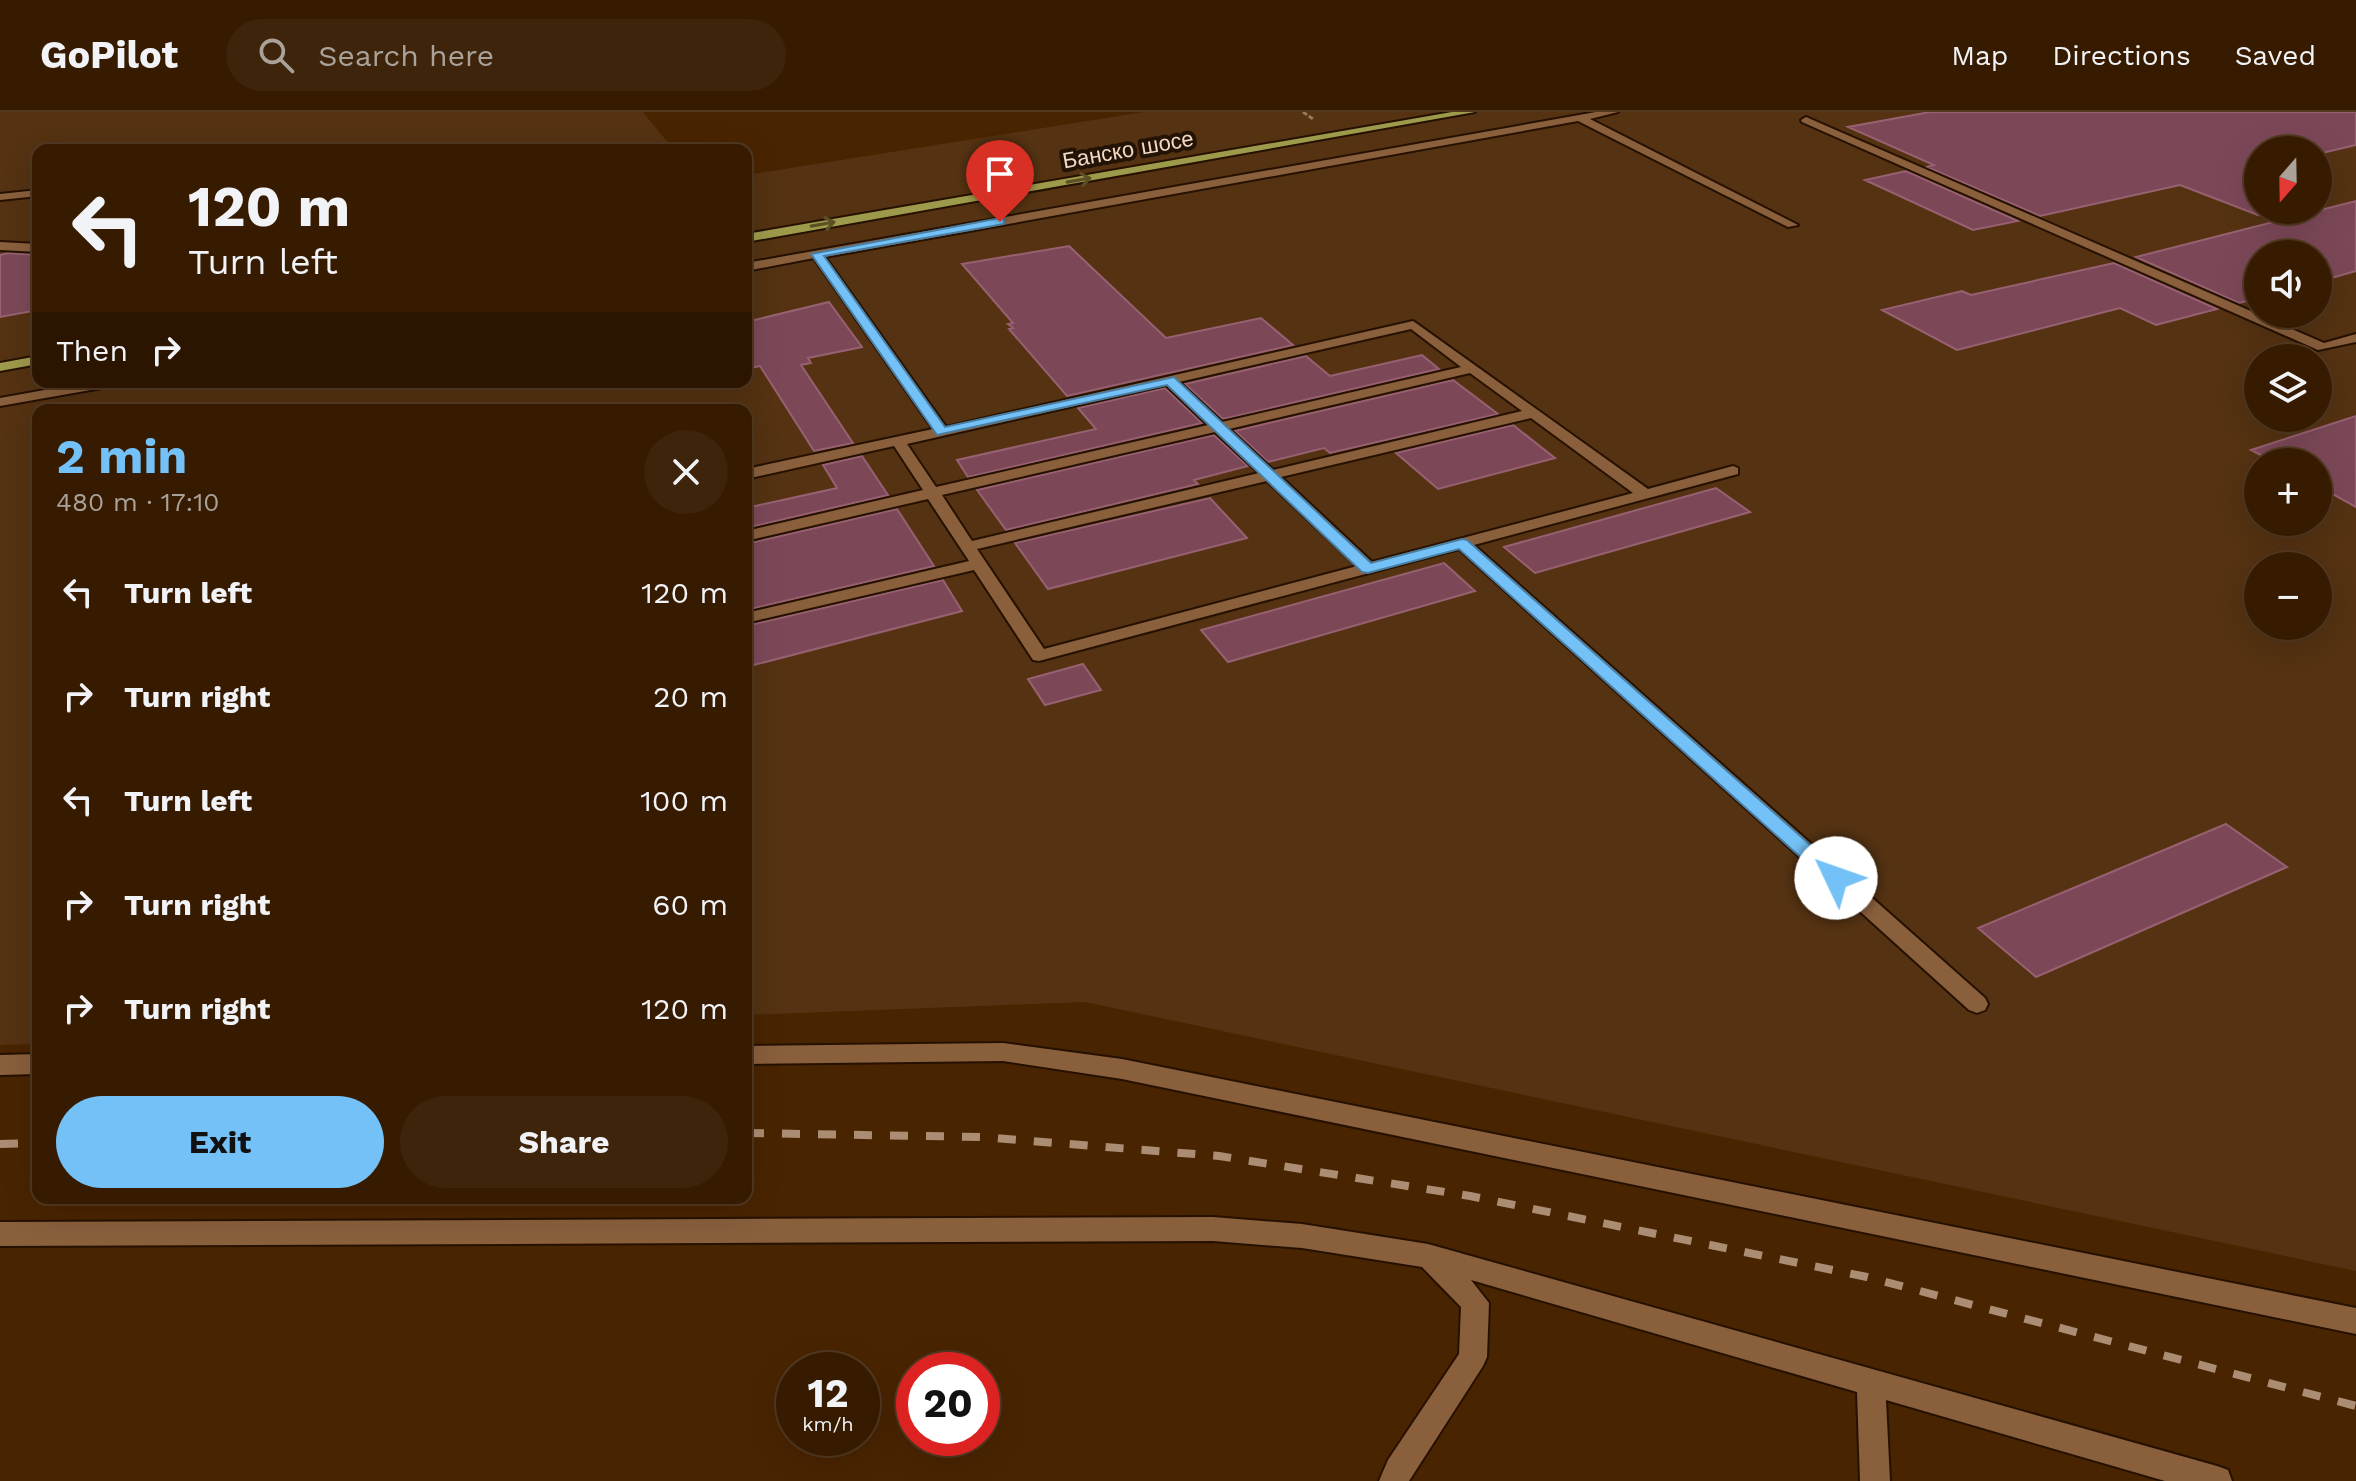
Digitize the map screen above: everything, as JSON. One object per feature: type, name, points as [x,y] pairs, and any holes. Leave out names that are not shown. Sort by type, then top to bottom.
[{"type":"main road","name":"Банско шосе","points":[[752,224],[1404,112]]},
{"type":"main road","name":"Банско шосе","points":[[752,237],[1470,112]]},
{"type":"main road","points":[[0,353],[32,347]]},
{"type":"main road","points":[[0,367],[32,361]]},
{"type":"street","points":[[752,266],[1613,112]]},
{"type":"street","points":[[1580,118],[1792,225]]},
{"type":"street","points":[[1806,120],[2323,347],[2356,338]]},
{"type":"street","points":[[0,197],[32,194]]},
{"type":"street","points":[[0,246],[32,248]]},
{"type":"street","points":[[817,254],[942,432]]},
{"type":"street","points":[[752,473],[1413,325],[1645,494]]},
{"type":"street","points":[[752,535],[1473,368]]},
{"type":"street","points":[[1169,380],[1368,568]]},
{"type":"street","points":[[0,402],[79,388]]},
{"type":"street","points":[[967,547],[1534,413]]},
{"type":"street","points":[[898,441],[1039,656],[1733,471]]},
{"type":"street","points":[[1462,543],[1977,1004]]},
{"type":"street","points":[[752,617],[978,564]]},
{"type":"street","points":[[752,1055],[1003,1052],[1122,1069],[2356,1321]]},
{"type":"street","points":[[0,1065],[32,1064]]},
{"type":"street","points":[[0,1234],[1213,1229],[1302,1236],[1428,1256],[2217,1481]]},
{"type":"street","points":[[1394,1481],[1473,1357],[1475,1303],[1428,1256]]},
{"type":"street","points":[[1871,1380],[1875,1481]]},
{"type":"shaded area","points":[[0,112],[643,112],[669,144],[32,144],[32,388],[752,388],[752,174],[1144,112],[2356,112],[2356,1271],[1085,1002],[752,1015],[752,404],[32,404],[32,1044],[0,1045]]},
{"type":"building","points":[[1930,112],[2356,112],[2356,145],[2332,151],[2332,136],[2244,136],[2244,210],[2180,185],[2040,216],[1927,167],[1934,165],[1848,127]]},
{"type":"building","points":[[1906,171],[2018,221],[1973,230],[1865,180]]},
{"type":"building","points":[[2356,201],[2356,271],[2332,278],[2332,240],[2244,240],[2244,302],[2239,303],[2136,257],[2266,224],[2332,224],[2332,207]]},
{"type":"building","points":[[1069,246],[1166,338],[1261,318],[1293,345],[1067,396],[1009,329],[1013,328],[1008,324],[1013,323],[962,264]]},
{"type":"building","points":[[0,255],[32,255],[32,311],[0,317]]},
{"type":"building","points":[[2114,263],[2217,309],[2156,325],[2120,308],[1957,350],[1882,310],[1962,291],[1971,295]]},
{"type":"building","points":[[829,302],[862,347],[808,358],[811,363],[801,365],[853,443],[814,451],[760,366],[752,368],[752,321]]},
{"type":"building","points":[[1422,355],[1439,369],[1223,419],[1185,384],[1306,356],[1330,376]]},
{"type":"building","points":[[1453,380],[1498,414],[1330,453],[1324,448],[1268,462],[1235,431]]},
{"type":"building","points":[[1165,388],[1202,423],[968,477],[957,460],[1096,429],[1078,408]]},
{"type":"building","points":[[2356,416],[2356,507],[2332,494],[2332,448],[2257,448],[2307,432],[2332,432],[2332,424]]},
{"type":"building","points":[[1513,425],[1555,458],[1438,489],[1396,453]]},
{"type":"building","points":[[1214,435],[1248,466],[1194,480],[1198,484],[1006,530],[977,490]]},
{"type":"building","points":[[862,456],[888,495],[752,527],[752,507],[837,488],[823,465]]},
{"type":"building","points":[[1716,488],[1750,512],[1535,573],[1504,547]]},
{"type":"building","points":[[1210,498],[1247,538],[1048,589],[1015,543]]},
{"type":"building","points":[[897,509],[934,566],[752,609],[752,543]]},
{"type":"building","points":[[1444,563],[1475,591],[1228,662],[1201,630]]},
{"type":"building","points":[[943,580],[962,611],[752,665],[752,625]]},
{"type":"building","points":[[1083,664],[1101,690],[1045,705],[1028,679]]},
{"type":"building","points":[[2226,824],[2287,867],[2036,977],[1978,928]]},
{"type":"railway","points":[[752,1133],[981,1137],[1219,1156],[1470,1196],[1867,1277],[2356,1406]]},
{"type":"railway","points":[[0,1144],[32,1143]]},
{"type":"route","points":[[1000,222],[817,254],[942,432],[1169,380],[1368,568],[1462,543],[1836,878]]}]
